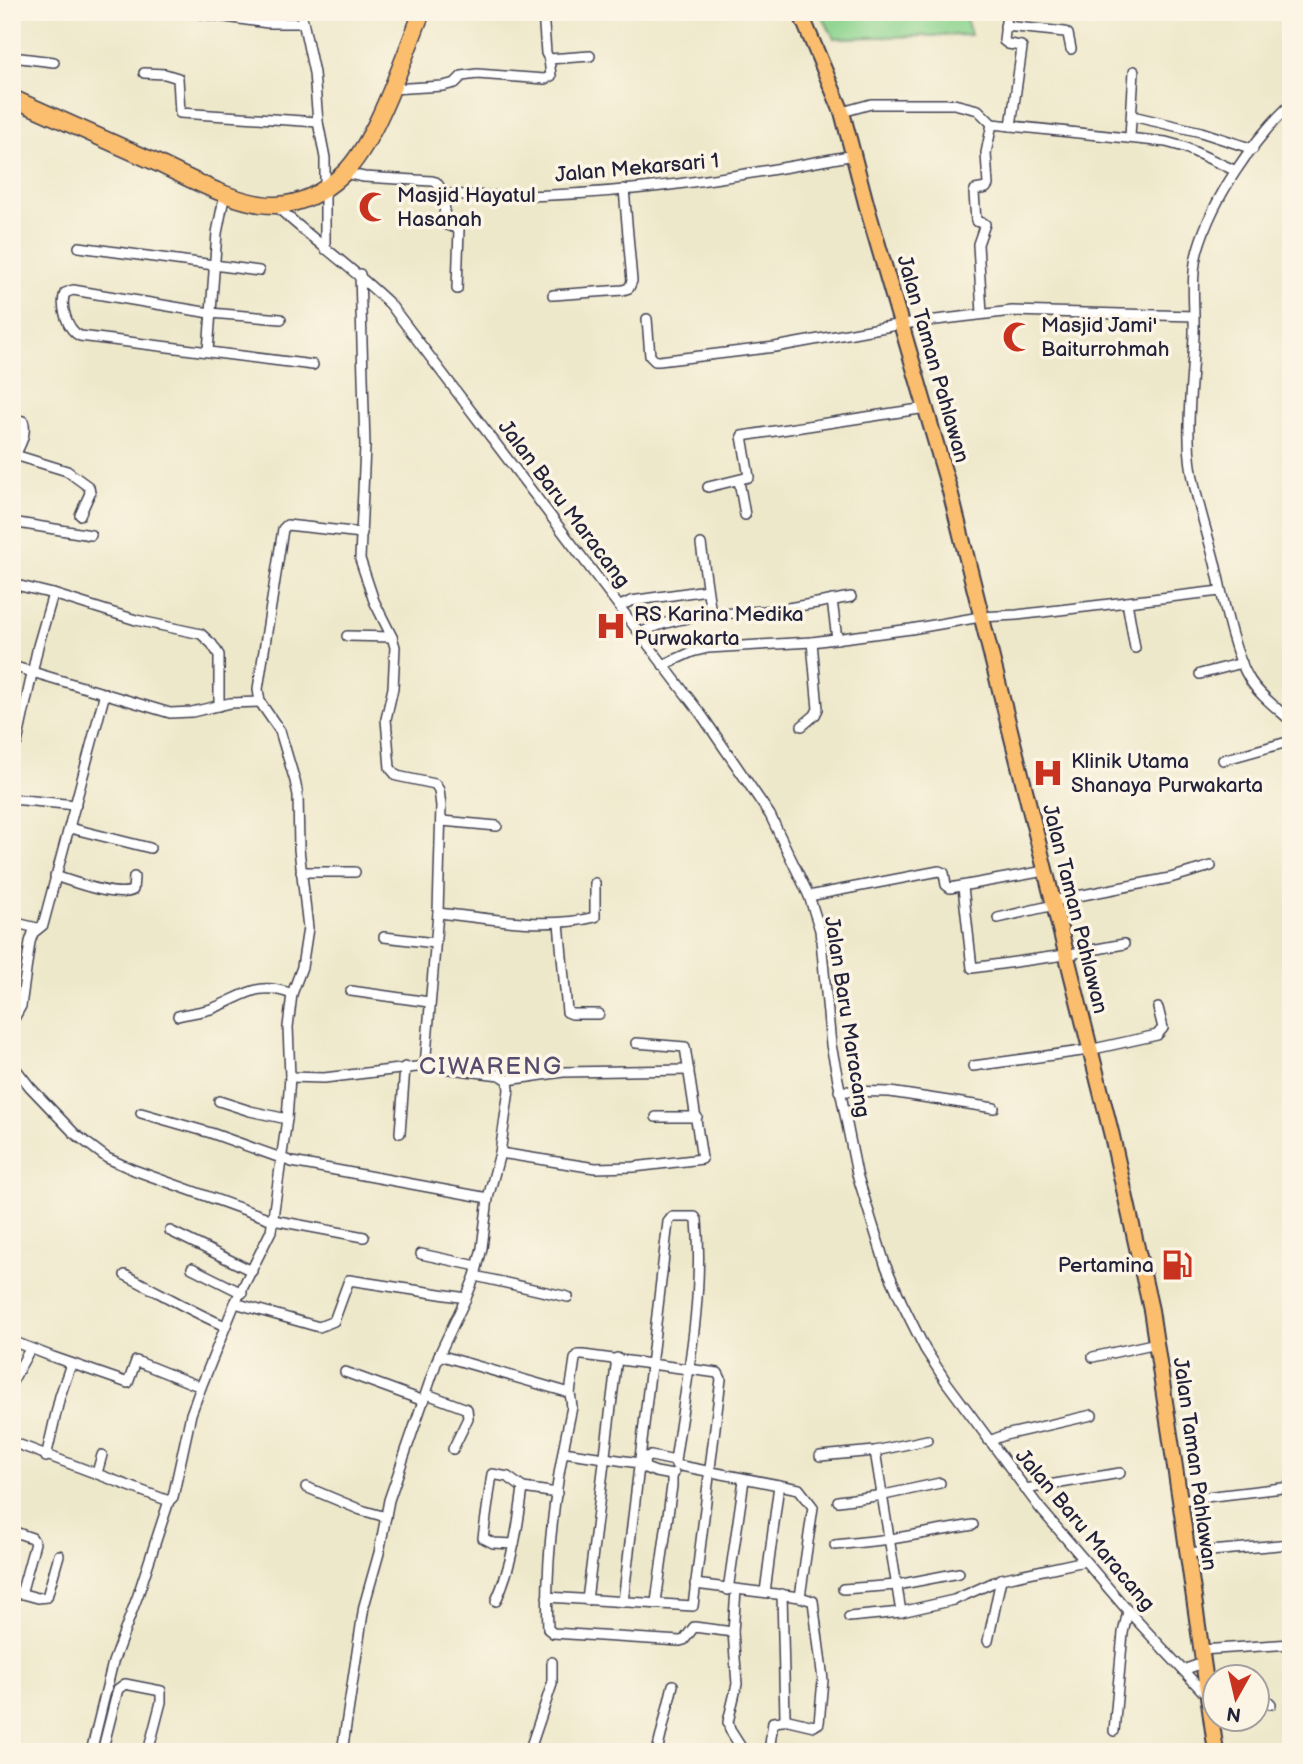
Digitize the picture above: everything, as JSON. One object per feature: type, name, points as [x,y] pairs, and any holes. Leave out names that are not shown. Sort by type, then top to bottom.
[{"type":"highway","points":[[12,98],[225,193],[275,206],[296,203],[324,190],[344,173],[366,139],[391,89],[422,12]]},
{"type":"main road","name":"Jalan Taman Pahlawan","points":[[800,12],[842,112],[926,408],[1112,1136],[1157,1343],[1203,1662]]},
{"type":"main road","name":"Jalan Taman Pahlawan","points":[[1214,1732],[1216,1752]]},
{"type":"street","points":[[190,12],[268,23],[302,23]]},
{"type":"street","points":[[300,12],[314,73],[318,122],[325,158],[325,249]]},
{"type":"street","points":[[391,89],[443,86],[455,83],[462,76],[477,74],[522,79],[548,78],[551,76],[546,53],[543,12]]},
{"type":"street","points":[[1007,12],[1006,43],[1022,48],[1011,126]]},
{"type":"street","points":[[1005,26],[1065,32],[1068,34],[1071,49]]},
{"type":"street","points":[[549,59],[590,55]]},
{"type":"street","points":[[12,57],[54,62]]},
{"type":"street","points":[[1130,137],[1134,71]]},
{"type":"street","points":[[144,73],[165,74],[178,79],[180,113],[318,122]]},
{"type":"street","points":[[842,112],[872,104],[954,104],[978,110],[992,124],[1037,131],[1130,137],[1184,147],[1234,170]]},
{"type":"street","points":[[1291,104],[1234,170],[1197,252],[1193,271],[1189,440],[1191,466],[1220,591],[1242,663],[1250,680],[1262,695],[1291,721]]},
{"type":"street","points":[[1132,116],[1200,132],[1253,149]]},
{"type":"street","points":[[982,314],[978,244],[985,224],[976,221],[974,193],[975,190],[988,185],[986,153],[992,124]]},
{"type":"street","name":"Jalan Mekarsari 1","points":[[344,173],[364,177],[432,181],[438,184],[445,194],[523,195],[624,189],[757,174],[854,155]]},
{"type":"street","points":[[553,295],[629,288],[632,281],[624,189]]},
{"type":"street","points":[[208,351],[217,233],[225,193]]},
{"type":"street","points":[[445,194],[444,224],[459,229],[457,289]]},
{"type":"street","name":"Jalan Baru Maracang","points":[[275,206],[325,249],[360,274],[409,327],[620,606],[757,793],[809,896],[820,930],[831,1045],[857,1174],[890,1276],[925,1349],[989,1441],[1059,1533],[1183,1670],[1202,1683]]},
{"type":"street","points":[[79,247],[259,271]]},
{"type":"street","points":[[360,274],[365,446],[359,559],[374,601],[393,637],[395,663],[386,719],[390,768],[397,776],[435,784],[439,790],[442,821],[438,913],[425,1066]]},
{"type":"street","points":[[281,319],[210,313],[73,290],[65,293],[62,305],[73,331],[80,336],[313,365]]},
{"type":"street","points":[[647,319],[650,356],[659,361],[775,347],[901,324],[982,314],[1041,310],[1194,316]]},
{"type":"street","points":[[708,487],[749,478],[742,436],[926,408]]},
{"type":"street","points":[[12,418],[23,421],[25,426],[14,458],[67,471],[89,487],[90,494],[80,515]]},
{"type":"street","points":[[739,481],[745,515]]},
{"type":"street","points":[[12,522],[91,535]]},
{"type":"street","points":[[91,1752],[113,1662],[173,1497],[191,1414],[225,1326],[271,1231],[273,1220],[287,1119],[290,1077],[288,1027],[292,994],[302,967],[308,928],[306,893],[301,872],[298,795],[279,731],[260,702],[257,680],[283,529],[287,525],[362,533]]},
{"type":"street","points":[[701,544],[711,614]]},
{"type":"street","points":[[12,584],[136,620],[201,634],[219,655],[219,706]]},
{"type":"street","points":[[620,606],[642,599],[707,590]]},
{"type":"street","points":[[663,665],[708,648],[812,642],[980,617],[1220,591]]},
{"type":"street","points":[[17,743],[40,634],[53,594]]},
{"type":"street","points":[[640,633],[661,624],[711,614],[763,611],[851,597]]},
{"type":"street","points":[[832,600],[837,639]]},
{"type":"street","points":[[1127,602],[1135,648]]},
{"type":"street","points":[[347,636],[393,637]]},
{"type":"street","points":[[802,726],[818,709],[812,642]]},
{"type":"street","points":[[1200,674],[1242,663]]},
{"type":"street","points":[[12,666],[170,713],[192,712],[230,703],[260,702]]},
{"type":"street","points":[[12,1023],[22,1006],[30,942],[37,928],[43,925],[105,693]]},
{"type":"street","points":[[1223,760],[1291,741]]},
{"type":"street","points":[[12,799],[76,805]]},
{"type":"street","points":[[442,821],[497,826]]},
{"type":"street","points":[[70,828],[150,848]]},
{"type":"street","points":[[998,918],[1211,866]]},
{"type":"street","points":[[809,896],[939,871],[944,873],[948,887],[963,887],[1045,871]]},
{"type":"street","points":[[301,872],[355,872]]},
{"type":"street","points":[[55,876],[99,889],[128,893],[132,890],[134,877]]},
{"type":"street","points":[[438,913],[559,923],[595,917],[595,883]]},
{"type":"street","points":[[963,887],[972,968],[1065,956],[1124,944]]},
{"type":"street","points":[[12,922],[37,928]]},
{"type":"street","points":[[559,923],[567,1012],[599,1014]]},
{"type":"street","points":[[384,937],[435,943]]},
{"type":"street","points":[[178,1016],[195,1010],[207,1010],[253,989],[275,988],[292,994]]},
{"type":"street","points":[[351,991],[429,1002]]},
{"type":"street","points":[[973,1066],[1089,1050],[1157,1035],[1163,1028],[1158,1008]]},
{"type":"street","points":[[500,1153],[595,1168],[695,1161],[702,1158],[684,1046],[636,1043]]},
{"type":"street","points":[[12,1064],[75,1134],[100,1154],[134,1170],[273,1220],[364,1237]]},
{"type":"street","points":[[290,1077],[324,1079],[425,1066],[500,1075],[508,1080],[564,1072],[689,1069]]},
{"type":"street","points":[[400,1133],[405,1068]]},
{"type":"street","points":[[342,1752],[364,1606],[389,1500],[439,1355],[476,1271],[484,1238],[488,1198],[500,1153],[508,1080]]},
{"type":"street","points":[[839,1091],[890,1092],[994,1108]]},
{"type":"street","points":[[219,1101],[287,1119]]},
{"type":"street","points":[[141,1113],[317,1167],[488,1198]]},
{"type":"street","points":[[656,1117],[697,1117]]},
{"type":"street","points":[[623,1602],[642,1462],[669,1220],[672,1217],[695,1217],[699,1260],[688,1369],[656,1602]]},
{"type":"street","points":[[170,1231],[252,1271]]},
{"type":"street","points":[[421,1254],[568,1297]]},
{"type":"street","points":[[192,1268],[242,1293]]},
{"type":"street","points":[[125,1275],[174,1299],[193,1313],[225,1326]]},
{"type":"street","points":[[235,1303],[319,1326],[334,1321],[349,1280],[466,1298]]},
{"type":"street","points":[[12,1341],[128,1382],[136,1361],[201,1387]]},
{"type":"street","points":[[1093,1357],[1157,1343]]},
{"type":"street","points":[[12,1382],[30,1349]]},
{"type":"street","points":[[439,1355],[570,1393]]},
{"type":"street","points":[[547,1597],[656,1602],[692,1607],[721,1379],[718,1373],[617,1358],[578,1355],[575,1359],[570,1393],[572,1407],[557,1493],[547,1597],[548,1629],[553,1633],[680,1641],[684,1640],[694,1627],[733,1632]]},
{"type":"street","points":[[587,1600],[617,1358]]},
{"type":"street","points":[[46,1457],[60,1396],[71,1364]]},
{"type":"street","points":[[345,1372],[467,1409],[468,1418],[453,1449]]},
{"type":"street","points":[[989,1441],[1092,1415]]},
{"type":"street","points":[[820,1456],[875,1451],[927,1440]]},
{"type":"street","points":[[12,1443],[169,1502]]},
{"type":"street","points":[[875,1451],[901,1612]]},
{"type":"street","points":[[563,1452],[642,1462]]},
{"type":"street","points":[[97,1474],[102,1455]]},
{"type":"street","points":[[642,1462],[651,1455],[674,1467],[799,1489],[813,1507],[800,1597]]},
{"type":"street","points":[[642,1462],[645,1468],[651,1471],[674,1467]]},
{"type":"street","points":[[1025,1489],[1120,1473]]},
{"type":"street","points":[[514,1544],[492,1543],[483,1538],[491,1476],[494,1474],[508,1477],[523,1488],[557,1493]]},
{"type":"street","points":[[744,1480],[732,1590],[737,1684],[728,1722],[744,1752]]},
{"type":"street","points":[[838,1501],[940,1483]]},
{"type":"street","points":[[765,1592],[779,1485]]},
{"type":"street","points":[[306,1487],[361,1510],[386,1517]]},
{"type":"street","points":[[496,1601],[505,1581],[514,1544],[523,1488]]},
{"type":"street","points":[[1180,1500],[1291,1488]]},
{"type":"street","points":[[835,1545],[973,1525]]},
{"type":"street","points":[[12,1531],[32,1538],[35,1543],[17,1593],[43,1599],[47,1597],[59,1555]]},
{"type":"street","points":[[1187,1553],[1291,1544]]},
{"type":"street","points":[[849,1617],[901,1612],[954,1600],[1001,1579],[1085,1561]]},
{"type":"street","points":[[843,1590],[897,1585],[959,1573]]},
{"type":"street","points":[[988,1642],[1001,1579]]},
{"type":"street","points":[[695,1584],[800,1597],[810,1599],[816,1605],[824,1680],[817,1725],[784,1719],[773,1722],[769,1752]]},
{"type":"street","points":[[782,1594],[786,1698],[784,1719]]},
{"type":"street","points":[[1114,1731],[1123,1633],[1128,1611]]},
{"type":"street","points":[[1183,1670],[1202,1657],[1291,1644]]},
{"type":"street","points":[[529,1752],[552,1684],[552,1662]]},
{"type":"street","points":[[102,1752],[118,1689],[125,1684],[161,1691],[161,1702],[148,1752]]},
{"type":"street","points":[[657,1752],[673,1685]]},
{"type":"green space","points":[[820,12],[964,12],[971,35],[834,38]]},
{"type":"place","name":"Masjid Hayatul Hasanah","points":[[374,207]]},
{"type":"place","name":"Masjid Jami' Baiturrohmah","points":[[1018,337]]},
{"type":"place","name":"RS Karina Medika Purwakarta","points":[[611,626]]},
{"type":"place","name":"Klinik Utama Shanaya Purwakarta","points":[[1048,773]]},
{"type":"place","name":"Pertamina","points":[[1177,1265]]},
{"type":"district","name":"CIWARENG","points":[[491,1066]]}]
